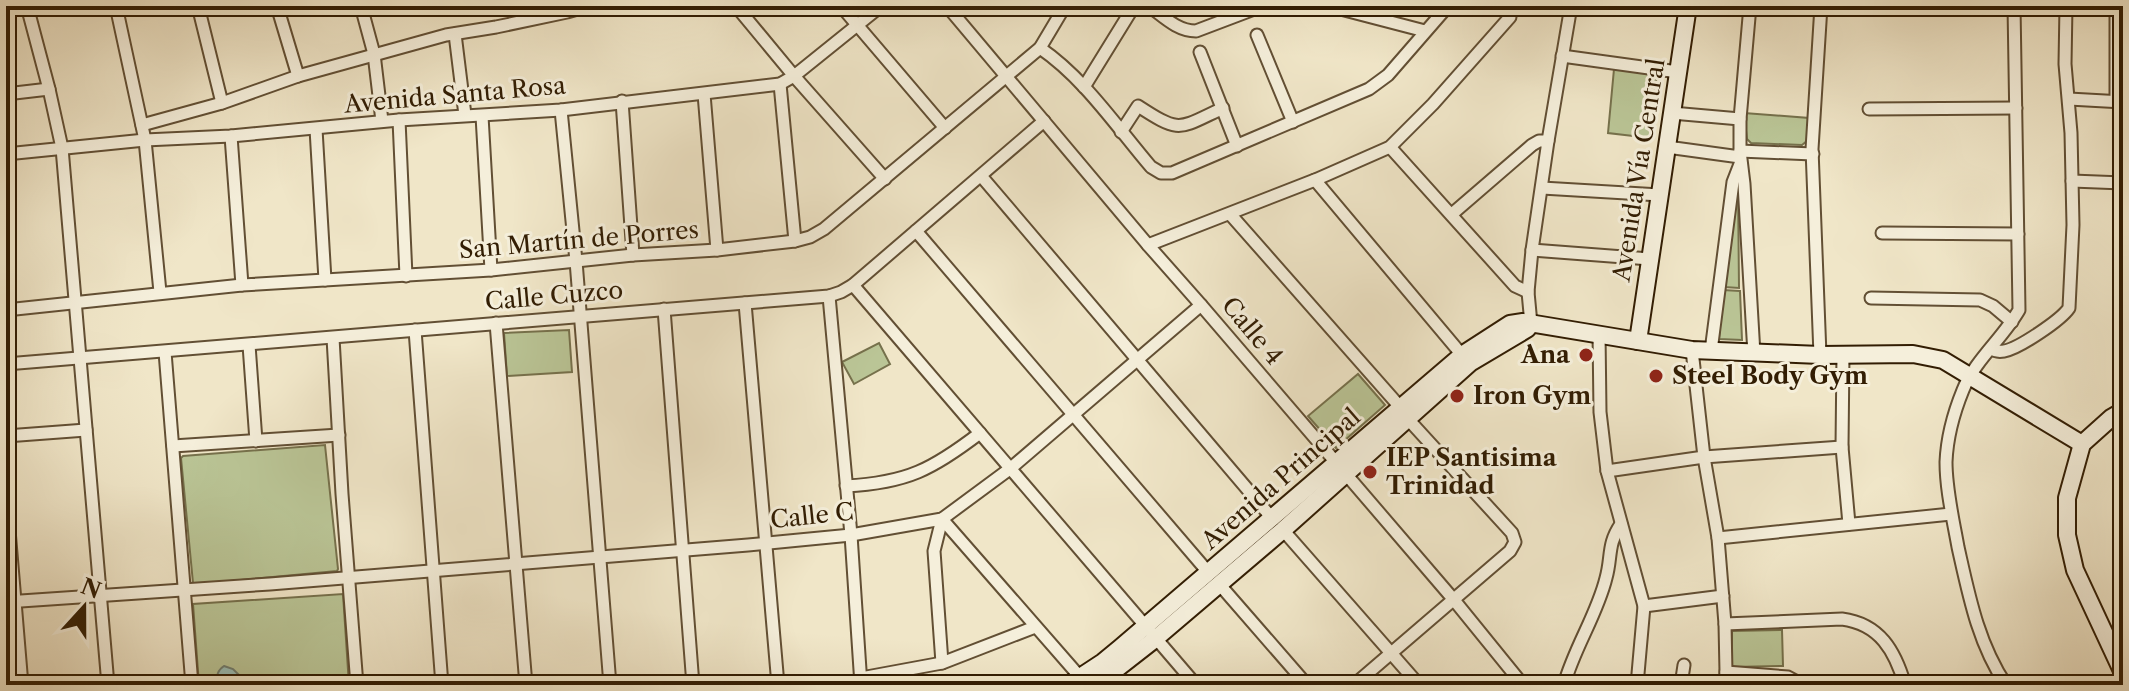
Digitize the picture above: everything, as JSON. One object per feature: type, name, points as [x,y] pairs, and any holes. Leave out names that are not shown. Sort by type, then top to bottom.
[{"type":"street","points":[[27,6],[62,148],[108,685]]},
{"type":"street","points":[[116,6],[145,140],[160,292]]},
{"type":"street","points":[[198,6],[222,103]]},
{"type":"street","points":[[277,6],[298,76]]},
{"type":"street","points":[[361,6],[374,54],[382,121]]},
{"type":"street","points":[[142,125],[374,54],[588,6]]},
{"type":"street","points":[[736,6],[885,179]]},
{"type":"street","points":[[841,6],[945,128]]},
{"type":"street","name":"Avenida Santa Rosa","points":[[6,154],[382,121],[561,110],[780,84],[881,6]]},
{"type":"street","name":"Calle 4","points":[[947,6],[1523,685]]},
{"type":"street","name":"San Martín de Porres","points":[[6,310],[242,285],[491,270],[633,255],[717,250],[810,237],[885,179],[1040,48],[1065,6]]},
{"type":"street","points":[[1084,87],[1134,6]]},
{"type":"street","points":[[1149,6],[1187,31],[1196,31],[1262,6]]},
{"type":"street","points":[[1329,6],[1425,31]]},
{"type":"street","points":[[1040,48],[1060,62],[1084,87],[1151,167],[1161,173],[1172,173],[1369,89],[1388,75],[1448,6]]},
{"type":"street","points":[[1531,324],[1528,292],[1532,250],[1571,6]]},
{"type":"street","points":[[1664,6],[1688,8]]},
{"type":"street","points":[[1750,6],[1740,119],[1740,157],[1754,354]]},
{"type":"street","points":[[2006,685],[1979,633],[1951,514],[1946,462],[1951,430],[1970,375],[2019,310],[2014,6]]},
{"type":"street","points":[[1991,349],[2001,352],[2009,349],[2053,324],[2069,308],[2073,225],[2065,64],[2066,6]]},
{"type":"street","points":[[1820,355],[1813,154],[1823,7]]},
{"type":"street","points":[[2069,99],[2120,102],[2116,13],[2123,7]]},
{"type":"street","name":"Avenida Vía Central","points":[[1638,341],[1688,8]]},
{"type":"street","points":[[1148,245],[1315,180],[1390,147],[1433,104],[1510,17]]},
{"type":"street","points":[[455,34],[465,115]]},
{"type":"street","points":[[1257,35],[1293,122]]},
{"type":"street","points":[[1200,52],[1237,146]]},
{"type":"street","points":[[1562,56],[1678,72]]},
{"type":"street","points":[[780,84],[795,241]]},
{"type":"street","points":[[6,94],[49,89]]},
{"type":"street","points":[[704,94],[717,250]]},
{"type":"street","points":[[622,101],[633,255]]},
{"type":"street","points":[[1121,132],[1138,106],[1163,123],[1182,127],[1223,108]]},
{"type":"street","points":[[1869,109],[2016,108]]},
{"type":"street","points":[[561,110],[610,685]]},
{"type":"street","points":[[1672,113],[1740,119]]},
{"type":"street","points":[[482,116],[491,270]]},
{"type":"street","points":[[399,120],[406,276]]},
{"type":"street","name":"Calle Cuzco","points":[[6,364],[829,296],[853,285],[1044,121]]},
{"type":"street","points":[[316,129],[325,280]]},
{"type":"street","points":[[231,136],[242,285]]},
{"type":"street","points":[[1452,214],[1532,145],[1548,141]]},
{"type":"street","points":[[1390,147],[1515,286],[1528,292]]},
{"type":"street","points":[[1667,147],[1740,157],[1813,154]]},
{"type":"street","points":[[1711,351],[1733,182],[1740,157]]},
{"type":"street","points":[[982,177],[1271,517]]},
{"type":"street","points":[[1315,180],[1462,355]]},
{"type":"street","points":[[2072,181],[2123,183]]},
{"type":"street","points":[[1542,188],[1660,195]]},
{"type":"street","points":[[1230,214],[1512,533],[1515,542],[1510,551],[1354,685]]},
{"type":"street","points":[[916,231],[1307,685]]},
{"type":"street","points":[[1882,233],[2018,234]]},
{"type":"street","points":[[1532,250],[1650,259]]},
{"type":"street","points":[[853,285],[1196,685]]},
{"type":"street","points":[[829,296],[861,682],[942,663],[1035,627]]},
{"type":"street","points":[[1871,298],[1980,300],[1993,306],[2012,322]]},
{"type":"street","points":[[745,303],[778,685]]},
{"type":"street","name":"Calle C","points":[[11,602],[767,543],[851,535],[942,519],[1011,468],[1201,305]]},
{"type":"street","points":[[664,309],[693,685]]},
{"type":"street","points":[[496,323],[526,685]]},
{"type":"street","name":"Avenida Principal","points":[[1083,683],[1103,662],[1150,633],[1214,578],[1283,530],[1341,468],[1404,413],[1462,355],[1510,324],[1599,333],[1692,350],[1754,354],[1913,354],[1943,360],[2082,444]]},
{"type":"street","name":"Avenida Principal","points":[[1404,413],[1470,363],[1523,332],[1531,324]]},
{"type":"street","points":[[415,330],[442,685]]},
{"type":"street","points":[[1599,333],[1600,412],[1607,471],[1644,606],[1637,685]]},
{"type":"street","points":[[333,338],[357,685]]},
{"type":"street","points":[[249,345],[256,441]]},
{"type":"street","points":[[1692,350],[1704,457],[1718,538],[1725,624],[1725,679],[1788,677],[1803,685]]},
{"type":"street","points":[[165,352],[192,685]]},
{"type":"street","points":[[1843,354],[1842,447],[1849,524]]},
{"type":"street","points":[[2123,411],[2082,444],[2067,498],[2067,535],[2075,570],[2123,673]]},
{"type":"street","points":[[6,436],[86,430]]},
{"type":"street","points":[[846,486],[897,479],[931,468],[980,433]]},
{"type":"street","points":[[173,446],[339,435]]},
{"type":"street","points":[[1607,471],[1704,457],[1842,447]]},
{"type":"street","name":"Avenida Principal","points":[[1214,578],[1271,517],[1341,468]]},
{"type":"street","points":[[6,494],[11,602],[22,685]]},
{"type":"street","points":[[1718,538],[1951,514]]},
{"type":"street","points":[[942,519],[1083,683]]},
{"type":"street","points":[[942,519],[934,551],[942,663]]},
{"type":"street","points":[[1564,685],[1607,577],[1610,545],[1621,524]]},
{"type":"street","points":[[1283,530],[1419,685]]},
{"type":"street","points":[[1644,606],[1723,596]]},
{"type":"street","points":[[1725,624],[1856,621],[1875,632],[1893,651],[1905,685]]},
{"type":"street","points":[[1681,685],[1684,665]]},
{"type":"green space","points":[[1614,69],[1657,74],[1650,138],[1608,133]]},
{"type":"green space","points":[[1744,113],[1809,118],[1808,140],[1802,145],[1751,143],[1747,139]]},
{"type":"green space","points":[[1738,184],[1739,288],[1724,287]]},
{"type":"green space","points":[[1723,290],[1740,291],[1742,340],[1719,339]]},
{"type":"green space","points":[[569,330],[572,372],[507,376],[504,333]]},
{"type":"green space","points":[[879,343],[890,364],[854,384],[842,362]]},
{"type":"green space","points":[[1358,374],[1385,405],[1336,448],[1308,416]]},
{"type":"green space","points":[[325,445],[337,571],[193,583],[181,458]]},
{"type":"green space","points":[[343,594],[349,685],[199,685],[193,604]]},
{"type":"green space","points":[[1782,630],[1783,666],[1732,667],[1732,631]]},
{"type":"water","points":[[224,666],[252,679],[256,685],[220,682],[218,673]]},
{"type":"place","name":"Ana","points":[[1586,355]]},
{"type":"place","name":"Steel Body Gym","points":[[1656,376]]},
{"type":"place","name":"Iron Gym","points":[[1457,396]]},
{"type":"place","name":"IEP Santisima Trinidad","points":[[1370,472]]}]
